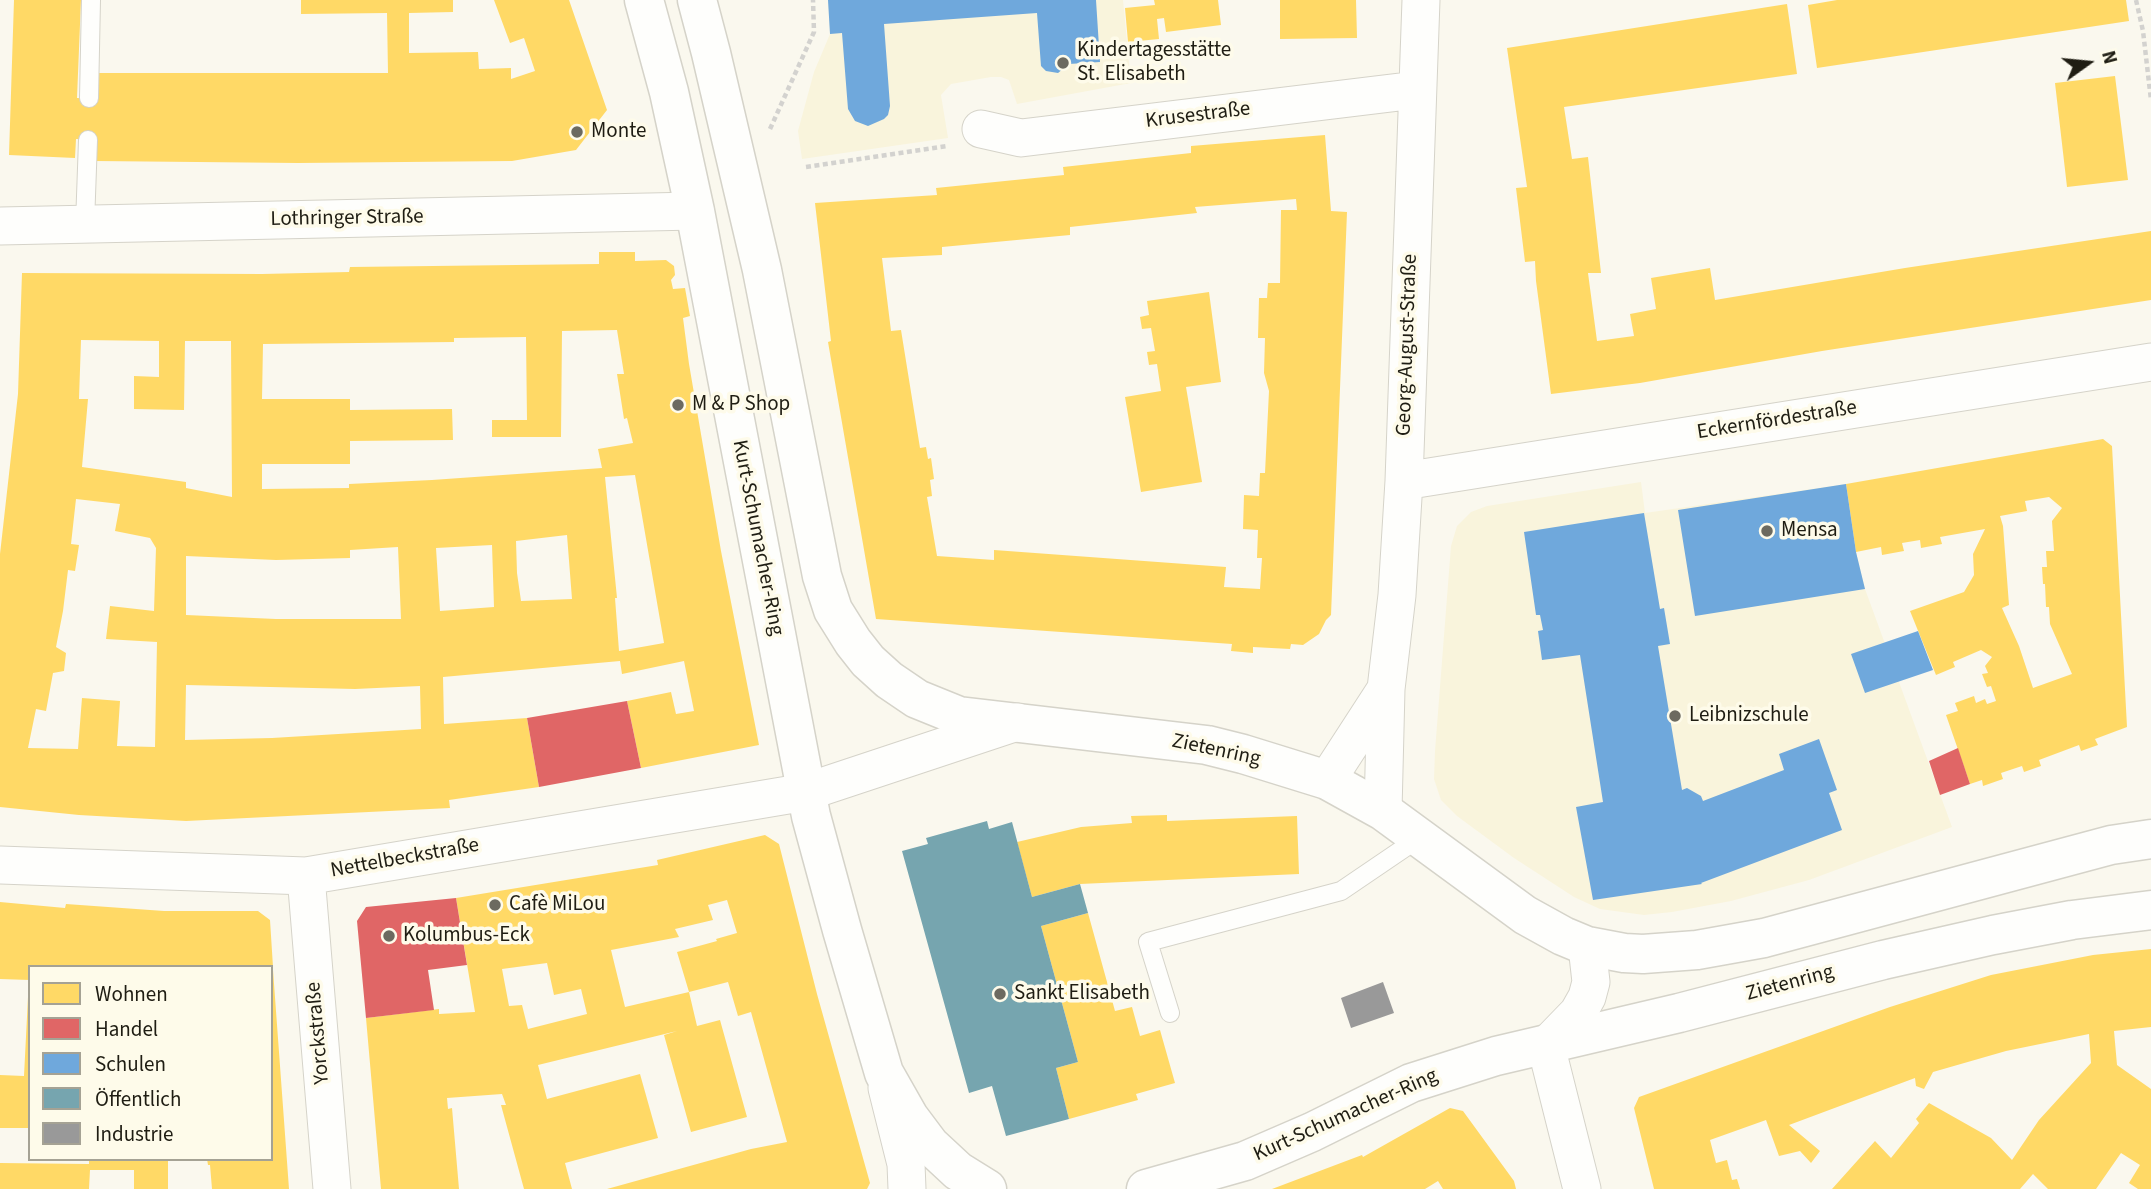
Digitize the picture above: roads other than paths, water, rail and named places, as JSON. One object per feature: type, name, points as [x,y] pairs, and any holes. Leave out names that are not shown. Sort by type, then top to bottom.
[{"type":"main road","name":"Kurt-Schumacher-Ring","points":[[644,0],[669,92],[695,211],[806,792],[884,1073],[909,1117],[930,1145],[958,1171],[988,1189]]},
{"type":"main road","points":[[697,0],[762,270],[810,525],[833,610],[868,661],[888,680],[917,699],[959,716],[1017,722]]},
{"type":"main road","name":"Zietenring","points":[[1017,722],[1206,745],[1327,780],[1383,811],[1525,915],[1587,946],[1624,953],[1643,954],[1732,945],[2111,845],[2151,839]]},
{"type":"main road","name":"Zietenring","points":[[1546,1046],[1883,960],[2072,920],[2151,910]]},
{"type":"main road","name":"Kurt-Schumacher-Ring","points":[[1146,1189],[1245,1161],[1312,1132],[1410,1083],[1496,1056],[1546,1046]]},
{"type":"street","name":"Georg-August-Straße","points":[[1383,811],[1386,689],[1397,595],[1404,481],[1421,0]]},
{"type":"street","name":"Krusestraße","points":[[981,129],[1021,138],[1416,90]]},
{"type":"street","name":"Lothringer Straße","points":[[0,226],[695,211]]},
{"type":"street","name":"Eckernfördestraße","points":[[1404,481],[2151,362]]},
{"type":"street","name":"Georg-August-Straße","points":[[1327,780],[1386,689]]},
{"type":"street","name":"Zietenring","points":[[806,792],[1017,722]]},
{"type":"street","name":"Nettelbeckstraße","points":[[0,865],[306,876],[806,792]]},
{"type":"street","name":"Yorckstraße","points":[[306,876],[332,1189]]},
{"type":"street","points":[[1582,1189],[1546,1046],[1578,1013],[1587,997],[1591,982],[1587,946]]},
{"type":"street","name":"Kurt-Schumacher-Ring","points":[[884,1073],[906,1164],[907,1189]]},
{"type":"lane","points":[[89,98],[91,0]]},
{"type":"lane","points":[[85,224],[88,140]]},
{"type":"lane","points":[[1170,1013],[1148,942],[1340,891],[1419,838]]},
{"type":"place","name":"Kindertagesstätte St. Elisabeth","points":[[1063,63]]},
{"type":"place","name":"Monte","points":[[577,132]]},
{"type":"place","name":"M & P Shop","points":[[678,405]]},
{"type":"place","name":"Mensa","points":[[1767,531]]},
{"type":"place","name":"Leibnizschule","points":[[1675,716]]},
{"type":"place","name":"Cafè MiLou","points":[[495,905]]},
{"type":"place","name":"Kolumbus-Eck","points":[[389,936]]},
{"type":"place","name":"Sankt Elisabeth","points":[[1000,994]]}]
